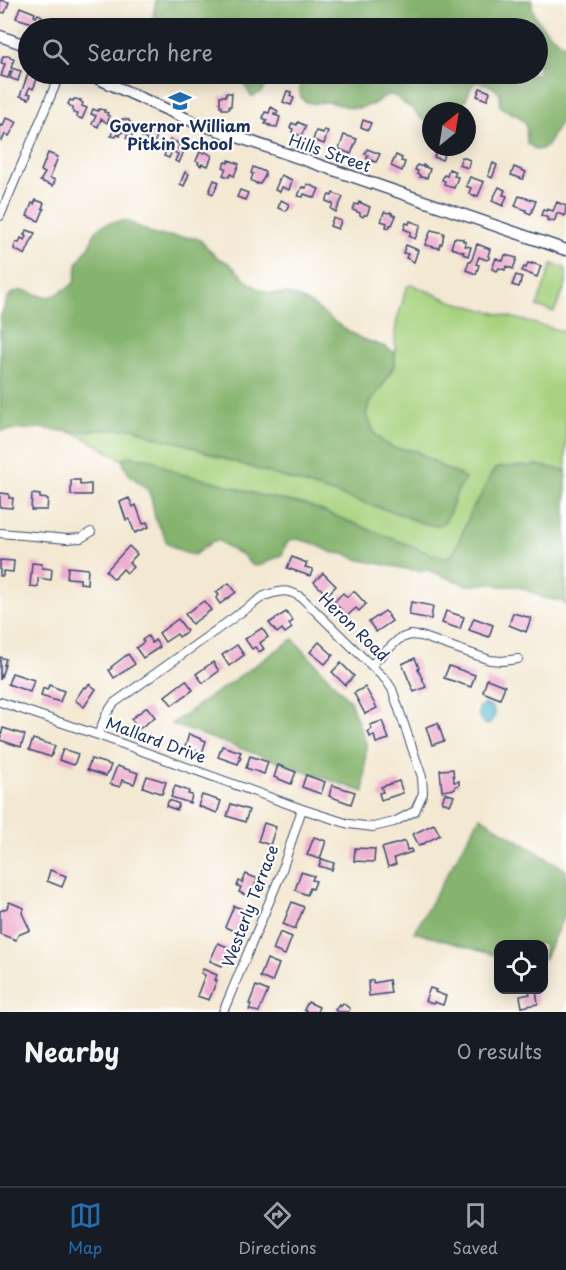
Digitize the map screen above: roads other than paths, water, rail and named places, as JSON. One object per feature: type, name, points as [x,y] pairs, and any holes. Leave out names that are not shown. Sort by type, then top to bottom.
[{"type":"street","points":[[0,36],[18,42]]},
{"type":"street","points":[[0,216],[56,84]]},
{"type":"street","name":"Hills Street","points":[[110,84],[194,122],[566,250]]},
{"type":"street","points":[[0,533],[67,539],[81,538],[91,532]]},
{"type":"street","name":"Heron Road","points":[[98,735],[114,703],[264,596],[280,591],[292,591],[371,665],[392,689],[422,777],[423,793],[415,811],[394,822],[373,827],[349,824],[302,810]]},
{"type":"street","points":[[371,665],[399,639],[410,635],[422,636],[490,660],[518,659]]},
{"type":"street","name":"Mallard Drive","points":[[0,702],[98,735],[302,810]]},
{"type":"street","name":"Westerly Terrace","points":[[224,1012],[280,876],[302,810]]},
{"type":"water","points":[[484,704],[493,708],[495,715],[486,725],[480,719],[479,712],[479,707]]},
{"type":"place","name":"Governor William Pitkin School","points":[[180,101]]}]
